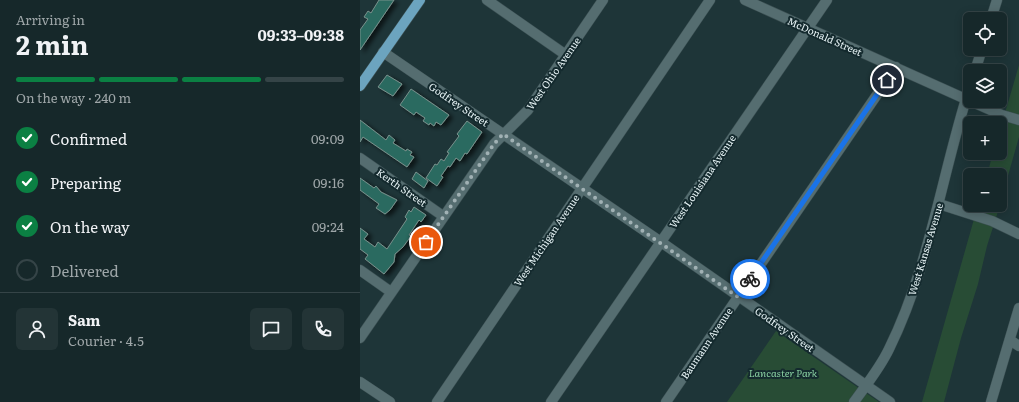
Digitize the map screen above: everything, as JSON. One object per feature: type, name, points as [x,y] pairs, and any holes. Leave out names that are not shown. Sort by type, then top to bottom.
[{"type":"main road","points":[[361,84],[420,0]]},
{"type":"street","points":[[487,0],[566,54]]},
{"type":"street","name":"West Ohio Avenue","points":[[360,338],[494,144],[528,110],[603,0]]},
{"type":"street","name":"West Michigan Avenue","points":[[437,402],[710,0]]},
{"type":"street","name":"McDonald Street","points":[[746,0],[963,97]]},
{"type":"street","name":"West Louisiana Avenue","points":[[551,402],[827,0]]},
{"type":"street","points":[[993,12],[997,0]]},
{"type":"street","name":"Godfrey Street","points":[[383,52],[890,402]]},
{"type":"street","name":"Baumann Avenue","points":[[666,402],[896,67]]},
{"type":"street","name":"West Kansas Avenue","points":[[854,402],[889,350],[912,296],[967,108]]},
{"type":"street","name":"McDonald Street","points":[[987,108],[1002,115],[1019,120]]},
{"type":"street","name":"Kerth Street","points":[[360,158],[443,216]]},
{"type":"street","points":[[939,204],[992,221],[1019,234]]},
{"type":"street","points":[[360,270],[391,292]]},
{"type":"street","points":[[991,402],[1019,308]]},
{"type":"street","points":[[1010,340],[1019,346]]},
{"type":"street","points":[[360,382],[390,402]]},
{"type":"green space","points":[[1019,65],[1019,137],[1007,179],[1007,168],[989,168],[991,160],[1007,160],[1007,116],[1004,116]]},
{"type":"green space","points":[[976,212],[998,212],[944,402],[922,402]]},
{"type":"green space","name":"Lancaster Park","points":[[776,331],[879,402],[727,402]]},
{"type":"building","points":[[379,0],[394,0],[360,50],[360,30],[368,19],[364,17],[368,11],[371,13]]},
{"type":"building","points":[[387,75],[402,84],[393,96],[378,87]]},
{"type":"building","points":[[411,89],[449,115],[441,125],[436,122],[434,126],[430,123],[429,125],[423,121],[425,118],[416,112],[414,115],[400,105]]},
{"type":"building","points":[[360,120],[386,140],[389,135],[395,140],[393,143],[406,151],[407,149],[412,152],[410,155],[414,157],[407,167],[363,137],[360,142]]},
{"type":"building","points":[[467,121],[482,132],[467,154],[465,153],[460,161],[456,158],[450,167],[448,166],[441,176],[443,177],[437,186],[426,178],[435,164],[437,165],[441,159],[444,161],[449,153],[447,152],[459,136],[457,134]]},
{"type":"building","points":[[416,172],[428,181],[424,188],[412,179]]},
{"type":"building","points":[[360,178],[374,188],[376,186],[381,192],[397,200],[390,210],[385,214],[376,208],[379,204],[360,190]]},
{"type":"building","points":[[414,207],[426,215],[421,222],[419,220],[409,235],[411,236],[403,247],[395,254],[394,262],[384,274],[365,259],[368,255],[360,249],[360,228],[368,234],[364,239],[375,247],[378,242],[387,249],[407,219],[405,217],[409,210],[411,212]]},
{"type":"way so far","points":[[426,242],[494,144],[503,134],[651,235],[738,297],[750,279]]},
{"type":"route","points":[[750,279],[887,80]]}]
